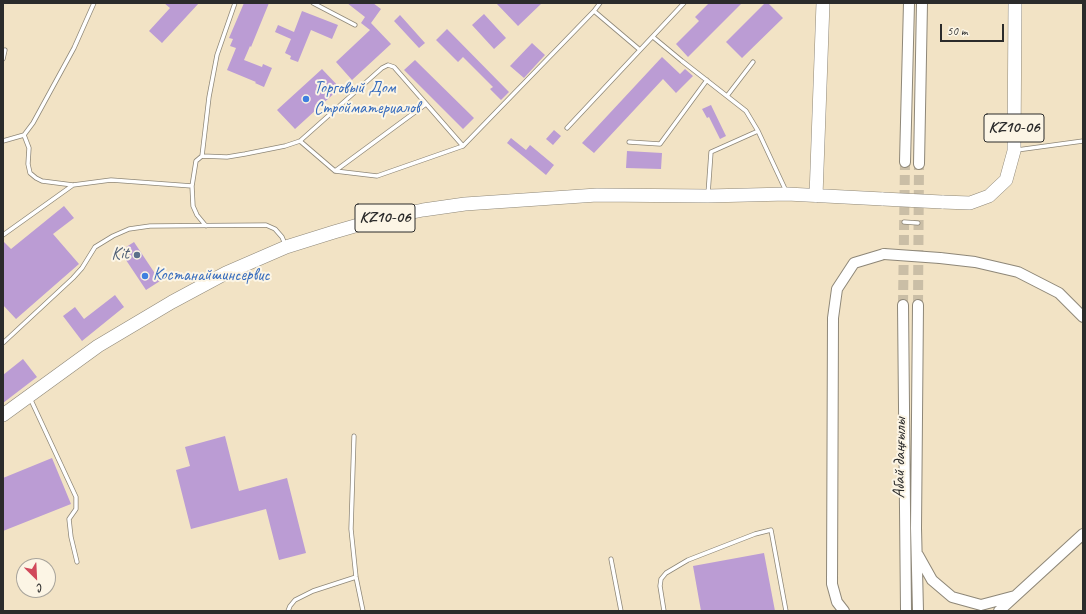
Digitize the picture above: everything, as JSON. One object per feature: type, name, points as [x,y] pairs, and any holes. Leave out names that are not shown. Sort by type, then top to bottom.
[{"type":"highway","points":[[816,196],[823,3]]},
{"type":"highway","name":"KZ10-06","points":[[3,415],[98,346],[172,302],[226,273],[286,247],[380,219],[423,210],[465,204],[597,195],[708,196],[788,194],[970,203],[989,196],[1006,180],[1014,151],[1015,3]]},
{"type":"main road","points":[[905,162],[909,3]]},
{"type":"main road","points":[[918,164],[922,3]]},
{"type":"main road","points":[[844,611],[837,602],[832,584],[833,318],[837,289],[854,263],[884,254],[975,262],[1018,272],[1059,293],[1083,317]]},
{"type":"main road","name":"Абай даңғылы","points":[[918,305],[916,520],[918,611]]},
{"type":"main road","name":"Абай даңғылы","points":[[903,306],[904,609]]},
{"type":"main road","points":[[999,611],[1083,534]]},
{"type":"main road","points":[[917,553],[932,580],[952,597],[981,605],[1015,596]]},
{"type":"lane","points":[[3,141],[24,135],[33,123],[74,48],[94,3]]},
{"type":"lane","points":[[206,226],[193,206],[192,186],[196,161],[202,156],[209,97],[217,55],[235,3]]},
{"type":"lane","points":[[313,3],[355,25]]},
{"type":"lane","points":[[300,141],[335,171],[377,176],[463,146],[594,11],[600,3]]},
{"type":"lane","points":[[567,128],[684,3]]},
{"type":"lane","points":[[594,11],[640,50]]},
{"type":"lane","points":[[653,37],[746,111],[758,131],[788,194]]},
{"type":"lane","points":[[3,59],[6,50]]},
{"type":"lane","points":[[727,96],[753,62]]},
{"type":"lane","points":[[202,156],[227,157],[285,146],[300,141],[382,68],[388,65],[394,67],[463,146]]},
{"type":"lane","points":[[629,142],[660,144],[707,80]]},
{"type":"lane","points":[[335,171],[426,104]]},
{"type":"lane","points":[[708,196],[711,152],[758,131]]},
{"type":"lane","points":[[24,135],[29,148],[28,164],[30,173],[42,181],[73,185],[111,180],[192,186]]},
{"type":"lane","points":[[1014,151],[1083,141]]},
{"type":"lane","points":[[3,235],[73,185]]},
{"type":"lane","points":[[904,222],[918,223]]},
{"type":"lane","points":[[3,343],[73,278],[82,268],[95,247],[113,236],[129,229],[150,226],[266,225],[275,229],[282,237],[286,247]]},
{"type":"lane","points":[[29,396],[76,497],[76,509],[69,519],[71,537],[77,562]]},
{"type":"lane","points":[[354,436],[351,529],[356,577],[362,611]]},
{"type":"lane","points":[[664,611],[660,586],[666,573],[688,560],[744,538],[771,530],[786,611]]},
{"type":"lane","points":[[611,559],[621,611]]},
{"type":"lane","points":[[288,611],[295,600],[313,591],[356,577]]},
{"type":"building","points":[[164,3],[199,3],[162,43],[149,31],[170,8]]},
{"type":"building","points":[[244,3],[269,3],[244,60],[262,67],[263,64],[272,68],[264,87],[255,83],[256,82],[227,70],[236,48],[230,46],[233,39],[229,38]]},
{"type":"building","points":[[347,3],[373,3],[381,9],[371,23],[391,44],[352,80],[336,62],[370,30],[361,23],[365,17]]},
{"type":"building","points":[[496,3],[542,3],[518,26]]},
{"type":"building","points":[[709,3],[742,3],[688,57],[676,44],[699,21],[695,17]]},
{"type":"building","points":[[765,3],[768,3],[783,18],[742,58],[726,42]]},
{"type":"building","points":[[302,11],[338,25],[332,39],[311,30],[298,62],[290,59],[291,56],[285,53],[291,39],[275,32],[278,25],[294,32]]},
{"type":"building","points":[[484,14],[506,38],[494,49],[472,25]]},
{"type":"building","points":[[400,15],[425,43],[419,48],[394,21]]},
{"type":"building","points":[[447,29],[509,92],[501,100],[490,89],[493,87],[463,57],[458,62],[436,40]]},
{"type":"building","points":[[532,43],[545,55],[524,78],[510,66]]},
{"type":"building","points":[[662,57],[680,74],[685,69],[693,76],[676,93],[663,79],[594,153],[582,143]]},
{"type":"building","points":[[415,60],[474,118],[463,129],[404,70]]},
{"type":"building","points":[[322,69],[340,88],[295,129],[277,110]]},
{"type":"building","points":[[711,105],[726,136],[720,139],[709,117],[707,118],[702,109]]},
{"type":"building","points":[[554,130],[561,136],[553,145],[546,139]]},
{"type":"building","points":[[511,138],[526,150],[530,145],[554,165],[546,175],[507,143]]},
{"type":"building","points":[[627,151],[662,153],[661,169],[626,168]]},
{"type":"building","points":[[64,206],[74,218],[53,234],[79,264],[16,319],[3,305],[3,241],[11,249]]},
{"type":"building","points":[[134,242],[160,281],[146,290],[120,251]]},
{"type":"building","points":[[115,295],[124,307],[82,341],[63,316],[75,307],[84,319]]},
{"type":"building","points":[[23,359],[37,377],[3,403],[3,375]]},
{"type":"building","points":[[225,436],[239,491],[287,478],[306,553],[279,560],[266,509],[191,529],[176,470],[190,466],[185,447]]},
{"type":"building","points":[[52,458],[71,504],[3,531],[3,478]]},
{"type":"building","points":[[764,553],[775,611],[701,611],[693,566]]},
{"type":"tunnel","points":[[903,305],[905,162]]},
{"type":"tunnel","points":[[918,305],[919,164]]},
{"type":"place","name":"Торговый Дом Стройматериалов","points":[[306,99]]},
{"type":"place","name":"Kit","points":[[137,255]]},
{"type":"place","name":"Костанайшинсервис","points":[[145,276]]}]
